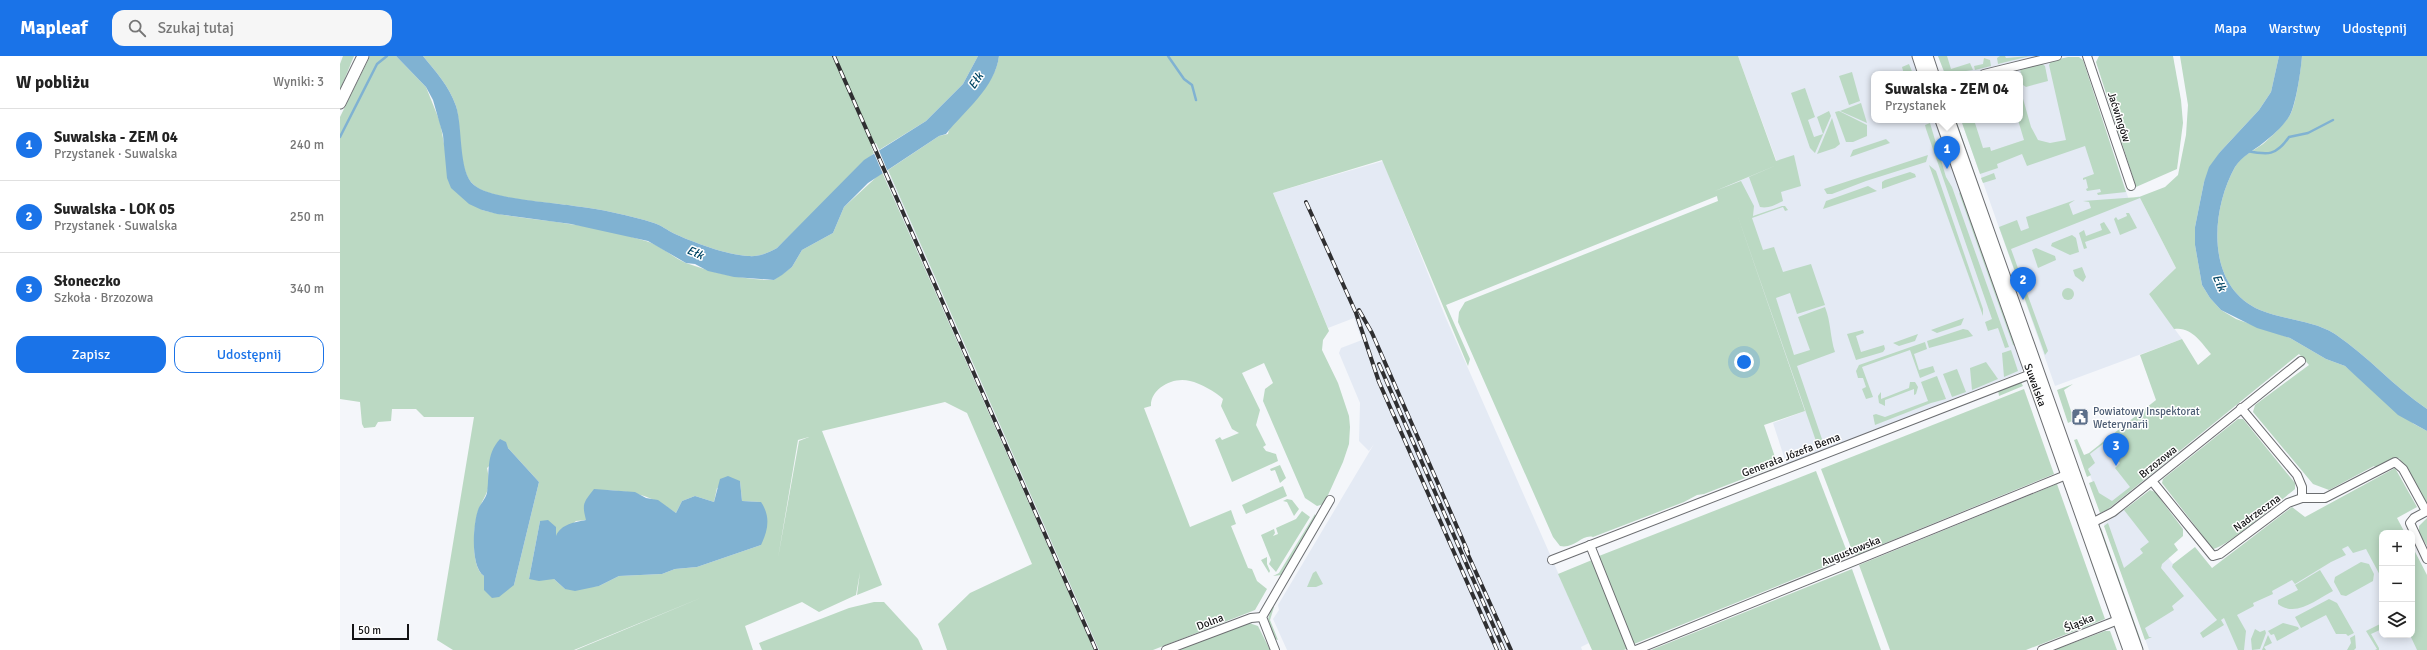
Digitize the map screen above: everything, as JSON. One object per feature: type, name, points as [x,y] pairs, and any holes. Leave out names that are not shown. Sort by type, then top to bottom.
[{"type":"street","points":[[340,103],[363,56]]},
{"type":"street","points":[[1918,56],[1923,71]]},
{"type":"street","points":[[1927,56],[1932,71]]},
{"type":"street","points":[[1996,71],[2057,56]]},
{"type":"street","name":"Jaćwingów","points":[[2087,56],[2131,186]]},
{"type":"street","name":"Suwalska","points":[[1942,123],[2034,372],[2122,618],[2137,650]]},
{"type":"street","name":"Suwalska","points":[[1950,123],[2034,372]]},
{"type":"street","name":"Brzozowa","points":[[2088,525],[2113,512],[2300,361]]},
{"type":"street","name":"Generała Józefa Bema","points":[[1552,560],[2034,372]]},
{"type":"street","points":[[2241,408],[2297,475],[2302,487],[2302,498]]},
{"type":"street","name":"Nadrzeczna","points":[[2152,480],[2210,554],[2216,556],[2282,506],[2302,498],[2325,498],[2395,462],[2403,469],[2427,511]]},
{"type":"street","name":"Augustowska","points":[[1636,650],[2070,473]]},
{"type":"street","points":[[1275,650],[1262,617],[1330,500]]},
{"type":"street","points":[[2427,511],[2414,518],[2410,523],[2427,559]]},
{"type":"street","points":[[1590,545],[1632,650]]},
{"type":"street","name":"Dolna","points":[[1166,650],[1251,618],[1262,617]]},
{"type":"street","name":"Suwalska","points":[[2122,618],[2129,650]]},
{"type":"street","name":"Śląska","points":[[2042,650],[2122,618]]},
{"type":"shaded area","points":[[1738,56],[1913,56],[1919,71],[1871,71],[1871,123],[1937,123],[2023,367],[2021,372],[1791,464],[1786,463],[1773,423],[1805,411],[1732,198],[1719,203],[1715,191],[1778,165]]},
{"type":"shaded area","points":[[1938,56],[2051,56],[2107,134],[2129,200],[2139,196],[2176,268],[2149,294],[2182,339],[2055,386],[1962,123],[2023,123],[2023,71],[1944,71]]},
{"type":"shaded area","points":[[1383,161],[1445,316],[1589,643],[1581,647],[1582,650],[1287,650],[1273,619],[1279,610],[1278,605],[1374,444],[1369,451],[1359,441],[1360,403],[1339,353],[1341,348],[1362,340],[1354,318],[1328,328],[1273,193]]},
{"type":"shaded area","points":[[891,177],[1099,650],[1094,650],[886,180]]},
{"type":"shaded area","points":[[2119,430],[2152,472],[2112,503],[2097,494],[2084,459]]},
{"type":"shaded area","points":[[2128,507],[2217,620],[2363,537],[2379,567],[2379,638],[2415,638],[2415,636],[2422,650],[2149,650],[2104,524]]},
{"type":"green space","points":[[343,56],[354,56],[340,90],[340,64]]},
{"type":"green space","points":[[370,56],[396,56],[426,87],[440,122],[445,149],[482,210],[515,217],[558,222],[618,233],[651,243],[686,263],[718,273],[751,279],[774,280],[792,267],[802,250],[833,233],[844,207],[882,172],[1094,650],[947,650],[938,624],[970,593],[1032,564],[967,413],[945,402],[822,431],[882,585],[857,595],[860,572],[856,595],[819,612],[802,602],[745,626],[753,650],[576,650],[703,597],[574,650],[453,650],[437,640],[474,417],[424,417],[416,409],[392,409],[391,421],[378,422],[375,427],[364,428],[362,424],[360,402],[340,399],[340,117]],"holes":[[[809,437],[799,441],[778,558],[798,440]],[[508,448],[539,482],[514,585],[484,586],[484,576],[476,564],[474,545],[475,524],[489,483],[487,468]],[[740,481],[742,501],[761,502],[761,545],[697,567],[675,569],[662,574],[619,576],[599,586],[565,589],[554,579],[529,579],[540,521],[556,537],[576,521],[587,520],[594,490],[637,494],[656,501],[676,513],[682,501],[695,496],[714,502],[717,488]]]},
{"type":"green space","points":[[423,56],[978,56],[963,84],[926,121],[879,150],[876,143],[871,146],[874,153],[777,248],[770,252],[752,256],[740,255],[710,248],[681,237],[657,224],[625,215],[584,207],[521,200],[482,190],[474,185],[465,170],[462,159],[458,115],[450,92]]},
{"type":"green space","points":[[999,56],[1738,56],[1776,161],[1794,155],[1801,186],[1781,192],[1783,201],[1769,207],[1760,207],[1749,177],[1777,165],[1715,191],[1741,181],[1754,206],[1753,216],[1782,206],[1785,206],[1788,210],[1785,211],[1783,207],[1752,218],[1763,250],[1774,247],[1783,272],[1811,264],[1825,305],[1797,314],[1790,293],[1776,298],[1794,355],[1810,350],[1798,317],[1825,307],[1827,313],[1835,352],[1797,366],[1823,442],[1817,444],[1736,211],[1805,411],[1764,425],[1776,460],[1776,464],[1771,468],[1704,494],[1697,495],[1684,502],[1593,537],[1585,538],[1574,544],[1560,546],[1553,537],[1458,322],[1459,312],[1465,302],[1718,201],[1717,196],[1446,305],[1470,359],[1468,366],[1382,160],[1273,193],[1329,331],[1323,340],[1322,350],[1338,383],[1349,416],[1349,444],[1343,462],[1324,504],[1317,506],[1305,498],[1263,401],[1265,389],[1273,383],[1264,363],[1242,373],[1260,410],[1256,425],[1266,445],[1263,447],[1266,451],[1276,454],[1278,461],[1232,482],[1215,440],[1220,437],[1222,440],[1239,433],[1232,429],[1221,406],[1223,399],[1208,388],[1190,381],[1177,380],[1164,385],[1154,394],[1151,406],[1144,408],[1190,527],[1231,510],[1236,524],[1231,526],[1248,568],[1252,569],[1257,581],[1267,589],[1255,610],[1153,650],[1099,650],[888,170],[939,136],[948,134],[956,120],[990,81],[996,69]]},
{"type":"green space","points":[[1938,56],[1947,56],[1951,69],[1970,63],[1973,70],[1966,71],[1944,71]]},
{"type":"green space","points":[[2000,56],[2005,56],[2006,58],[2030,56],[1998,64],[1997,58]]},
{"type":"green space","points":[[2099,56],[2173,56],[2181,100],[2183,123],[2177,169],[2136,187],[2096,62]]},
{"type":"green space","points":[[2180,56],[2279,56],[2271,92],[2259,110],[2220,152],[2204,182],[2195,227],[2195,245],[2202,285],[2210,298],[2221,310],[2236,319],[2290,338],[2326,359],[2345,366],[2414,424],[2427,431],[2427,504],[2399,458],[2395,458],[2376,468],[2374,466],[2329,490],[2313,484],[2253,412],[2255,405],[2309,365],[2299,354],[2107,510],[2100,513],[2089,483],[2094,481],[2099,493],[2112,501],[2130,487],[2115,468],[2120,463],[2103,444],[2090,454],[2095,463],[2088,469],[2091,475],[2087,477],[2074,440],[2077,439],[2084,455],[2089,453],[2156,400],[2140,355],[2182,339],[2198,365],[2211,354],[2191,332],[2174,329],[2149,294],[2176,268],[2140,198],[2011,249],[2048,351],[2045,355],[1999,227],[2017,220],[2021,231],[2029,228],[2026,217],[2075,200],[2069,204],[2073,215],[2091,208],[2089,202],[2083,201],[2139,197],[2165,187],[2178,175],[2186,135],[2188,105]]},
{"type":"green space","points":[[2302,56],[2427,56],[2427,409],[2403,391],[2359,352],[2335,334],[2326,329],[2308,323],[2260,310],[2242,299],[2230,284],[2222,267],[2218,247],[2218,226],[2221,205],[2227,185],[2235,167],[2240,160],[2263,144],[2281,127],[2290,115],[2296,96]]},
{"type":"green space","points":[[2068,57],[2079,57],[2083,60],[2126,192],[2098,195],[2097,193],[2101,192],[2100,189],[2087,191],[2086,189],[2088,188],[2086,179],[2083,180],[2083,178],[2094,174],[2085,146],[2027,166],[2022,154],[1997,164],[1998,168],[1980,174],[1962,123],[1975,123],[1983,148],[1990,147],[1991,151],[2024,140],[2019,123],[2023,123],[2023,99],[2031,127],[2038,140],[2050,143],[2066,140],[2049,65],[2051,61]]},
{"type":"green space","points":[[1984,58],[1990,60],[1991,66],[1975,70],[1974,66],[1983,64]]},
{"type":"green space","points":[[2041,63],[2045,66],[2048,81],[2026,87],[2023,85],[2023,71],[2020,71],[2020,69]]},
{"type":"green space","points":[[1909,64],[1912,71],[1903,71],[1902,67]]},
{"type":"green space","points":[[1852,72],[1860,101],[1849,105],[1839,76]]},
{"type":"green space","points":[[1805,88],[1815,117],[1808,120],[1814,137],[1823,134],[1817,117],[1829,111],[1831,116],[1815,153],[1810,148],[1791,93]]},
{"type":"green space","points":[[1861,103],[1867,123],[1840,111]]},
{"type":"green space","points":[[1839,111],[1867,125],[1867,136],[1853,142],[1846,142],[1835,112]]},
{"type":"green space","points":[[1832,118],[1840,144],[1835,148],[1817,154]]},
{"type":"green space","points":[[1930,123],[1946,177],[1952,187],[2009,347],[2005,348],[1998,328],[1988,331],[1985,322],[1992,319],[1926,129],[1925,125]]},
{"type":"green space","points":[[1955,123],[1957,123],[1979,189]]},
{"type":"green space","points":[[1886,139],[1890,143],[1850,157],[1853,150]]},
{"type":"green space","points":[[1928,155],[1926,162],[1866,181],[1832,194],[1827,194],[1824,189]]},
{"type":"green space","points":[[1929,165],[1936,171],[1983,309],[1983,316]]},
{"type":"green space","points":[[1910,172],[1915,174],[1916,177],[1882,189],[1882,182],[1885,180]]},
{"type":"green space","points":[[1994,173],[1996,179],[1983,183],[1981,178]]},
{"type":"green space","points":[[1868,186],[1877,191],[1823,209],[1826,201]]},
{"type":"green space","points":[[1961,192],[2016,346],[2013,345],[1959,193]]},
{"type":"green space","points":[[2126,213],[2129,213],[2137,228],[2120,235],[2114,219],[2116,217],[2118,220],[2127,216]]},
{"type":"green space","points":[[2104,222],[2111,233],[2085,242],[2087,248],[2084,249],[2079,233],[2084,230],[2086,236],[2102,230],[2100,224]]},
{"type":"green space","points":[[2072,235],[2076,238],[2079,252],[2070,255],[2051,246],[2052,243]]},
{"type":"green space","points":[[2036,248],[2055,256],[2056,260],[2038,268],[2032,250]]},
{"type":"green space","points":[[2082,267],[2086,277],[2083,282],[2075,276],[2073,270]]},
{"type":"green space","points":[[2066,288],[2070,288],[2074,294],[2070,300],[2066,300],[2062,296],[2062,292]]},
{"type":"green space","points":[[1964,318],[1961,325],[1937,333],[1931,330]]},
{"type":"green space","points":[[1963,329],[1968,330],[1973,336],[1929,348],[1927,341]]},
{"type":"green space","points":[[1863,330],[1864,333],[1856,336],[1861,352],[1884,345],[1885,349],[1883,352],[1856,360],[1847,334]]},
{"type":"green space","points":[[1918,334],[1915,341],[1899,346],[1893,343]]},
{"type":"green space","points":[[1925,342],[1927,349],[1914,354],[1919,370],[1933,366],[1935,372],[1920,378],[1910,350],[1862,367],[1873,397],[1866,399],[1862,389],[1866,387],[1863,378],[1858,378],[1856,371],[1859,365]]},
{"type":"green space","points":[[2011,350],[2018,371],[2004,377],[2002,353]]},
{"type":"green space","points":[[1986,362],[1998,379],[1972,390],[1970,368]]},
{"type":"green space","points":[[1957,369],[1966,392],[1952,397],[1943,374]]},
{"type":"green space","points":[[1937,376],[1946,399],[1931,403],[1875,425],[1873,415],[1876,414],[1885,417],[1928,401],[1921,382]]},
{"type":"green space","points":[[1910,382],[1915,382],[1918,387],[1916,394],[1914,395],[1914,389],[1885,400],[1885,406],[1879,403],[1878,396],[1881,392],[1881,399],[1909,388]]},
{"type":"green space","points":[[2021,382],[2023,386],[1999,396],[1998,390]]},
{"type":"green space","points":[[2073,384],[2064,390],[2074,420],[2068,423],[2057,390]]},
{"type":"green space","points":[[2024,389],[2054,474],[1856,555],[1853,553],[1821,469]]},
{"type":"green space","points":[[2238,419],[2243,419],[2295,483],[2295,489],[2241,532],[2213,549],[2162,483],[2163,479]]},
{"type":"green space","points":[[1280,465],[1286,478],[1280,483],[1275,470],[1271,471],[1270,469]]},
{"type":"green space","points":[[2395,468],[2417,507],[2397,518],[2403,530],[2379,530],[2379,573],[2366,549],[2353,553],[2348,546],[2342,549],[2346,555],[2331,562],[2295,584],[2292,580],[2272,591],[2273,594],[2253,603],[2254,606],[2237,615],[2246,631],[2244,650],[2238,650],[2224,618],[2221,620],[2224,625],[2203,638],[2200,633],[2217,620],[2172,567],[2173,564],[2195,547],[2212,568],[2292,507],[2305,517]]},
{"type":"green space","points":[[1816,471],[1849,557],[1634,644],[1599,556]]},
{"type":"green space","points":[[2057,484],[2105,619],[2026,650],[1890,650],[1859,565]]},
{"type":"green space","points":[[1283,486],[1287,496],[1246,514],[1242,505]]},
{"type":"green space","points":[[2150,490],[2155,492],[2183,529],[2183,536],[2174,544],[2178,550],[2162,564],[2161,568],[2184,596],[2172,606],[2174,610],[2145,628],[2149,637],[2152,637],[2145,640],[2104,526],[2108,523],[2124,568],[2143,553],[2140,549],[2149,542],[2124,510]]},
{"type":"green space","points":[[1287,499],[1292,500],[1299,509],[1294,516],[1287,502],[1283,501]]},
{"type":"green space","points":[[1302,511],[1310,517],[1276,572],[1269,564],[1271,560],[1261,535],[1274,529],[1275,533],[1273,536],[1278,534],[1276,528],[1296,519]]},
{"type":"green space","points":[[1315,514],[1315,519],[1281,575],[1273,576],[1279,573]]},
{"type":"green space","points":[[2427,518],[2427,546],[2419,532],[2419,526]]},
{"type":"green space","points":[[2101,528],[2141,641],[2139,640],[2100,532]]},
{"type":"green space","points":[[2415,552],[2427,575],[2427,650],[2417,650],[2411,638],[2415,638]]},
{"type":"green space","points":[[1267,557],[1267,564],[1270,571],[1269,573],[1261,560]]},
{"type":"green space","points":[[2090,559],[2092,560],[2111,618]]},
{"type":"green space","points":[[1592,560],[1628,648],[1624,650],[1592,650],[1558,574]]},
{"type":"green space","points":[[2361,562],[2369,564],[2374,574],[2373,581],[2346,596],[2341,595],[2334,582],[2335,577]]},
{"type":"green space","points":[[1852,569],[1881,650],[1651,650]]},
{"type":"green space","points":[[2320,570],[2333,591],[2306,606],[2299,608],[2285,608],[2278,604],[2278,600],[2298,590],[2295,585]]},
{"type":"green space","points":[[1316,571],[1323,584],[1316,587],[1307,587],[1313,573]]},
{"type":"green space","points":[[2329,599],[2337,603],[2354,633],[2348,636],[2346,634],[2336,634],[2326,615],[2301,628],[2295,617]]},
{"type":"green space","points":[[874,602],[884,602],[918,639],[923,650],[762,650],[759,643],[849,608]]},
{"type":"green space","points":[[1272,606],[1274,607],[1270,620],[1278,640],[1275,639],[1268,619]]},
{"type":"green space","points":[[1249,623],[1258,626],[1270,650],[1176,650]]},
{"type":"green space","points":[[2283,623],[2298,627],[2299,629],[2277,641],[2274,634],[2271,635],[2268,631]]},
{"type":"green space","points":[[2379,624],[2379,630],[2371,634],[2379,650],[2375,650],[2377,649],[2366,631]]},
{"type":"green space","points":[[2255,629],[2260,632],[2265,630],[2266,633],[2260,649],[2252,650],[2251,639]]},
{"type":"green space","points":[[2105,631],[2110,631],[2117,650],[2054,650]]},
{"type":"green space","points":[[2268,635],[2272,643],[2264,647],[2266,650],[2262,650]]},
{"type":"green space","points":[[2355,635],[2356,648],[2354,650],[2347,650],[2351,643],[2350,638]]},
{"type":"water","name":"Ełk","points":[[396,56],[423,56],[446,86],[456,106],[465,170],[469,179],[474,185],[482,190],[507,197],[594,209],[625,215],[657,224],[681,237],[710,248],[740,255],[756,256],[770,252],[777,248],[864,160],[926,121],[963,84],[978,56],[999,56],[992,78],[978,98],[946,134],[939,136],[868,183],[844,207],[833,233],[802,250],[792,267],[774,280],[734,277],[708,271],[695,264],[686,263],[648,241],[571,224],[497,214],[482,210],[469,204],[451,188],[447,178],[443,135],[433,100],[426,87]]},
{"type":"water","name":"Ełk","points":[[2279,56],[2302,56],[2294,103],[2290,115],[2281,127],[2238,163],[2227,185],[2221,205],[2218,226],[2218,247],[2222,267],[2230,284],[2242,299],[2260,310],[2326,329],[2359,352],[2403,391],[2427,409],[2427,431],[2398,415],[2345,366],[2326,359],[2290,338],[2257,328],[2221,310],[2210,298],[2202,285],[2195,245],[2195,227],[2204,182],[2209,167],[2220,152],[2259,110],[2271,92]]},
{"type":"water","points":[[500,439],[506,442],[508,448],[539,482],[514,585],[499,597],[492,598],[484,590],[484,576],[476,564],[474,535],[476,516],[487,493],[490,458],[495,445]]},
{"type":"water","points":[[728,476],[740,481],[742,501],[761,502],[764,508],[767,518],[767,529],[761,545],[697,567],[675,569],[662,574],[619,576],[599,586],[575,591],[565,589],[554,579],[539,581],[529,579],[540,521],[548,520],[556,527],[556,536],[565,526],[586,520],[584,504],[594,489],[635,492],[646,498],[658,500],[676,513],[682,501],[695,496],[714,502],[720,479]]},
{"type":"pier","points":[[878,148],[888,172],[883,174],[873,151]]},
{"type":"waterway","points":[[340,137],[377,64],[387,56]]},
{"type":"waterway","points":[[1168,56],[1184,79],[1192,85],[1196,100]]},
{"type":"waterway","points":[[2247,151],[2271,153],[2280,148],[2289,137],[2308,133],[2333,120]]},
{"type":"railway","points":[[834,56],[1096,650]]},
{"type":"railway","points":[[1306,202],[1356,313],[1379,382],[1497,650]]},
{"type":"railway","points":[[1359,310],[1372,333],[1468,552]]},
{"type":"railway","points":[[1379,364],[1504,650]]},
{"type":"railway","points":[[1465,548],[1511,650]]},
{"type":"place","name":"Suwalska - ZEM 04","points":[[1947,169]]},
{"type":"place","name":"Suwalska - LOK 05","points":[[2023,300]]},
{"type":"place","name":"Powiatowy Inspektorat Weterynarii","points":[[2080,417]]},
{"type":"place","name":"Słoneczko","points":[[2116,466]]}]
